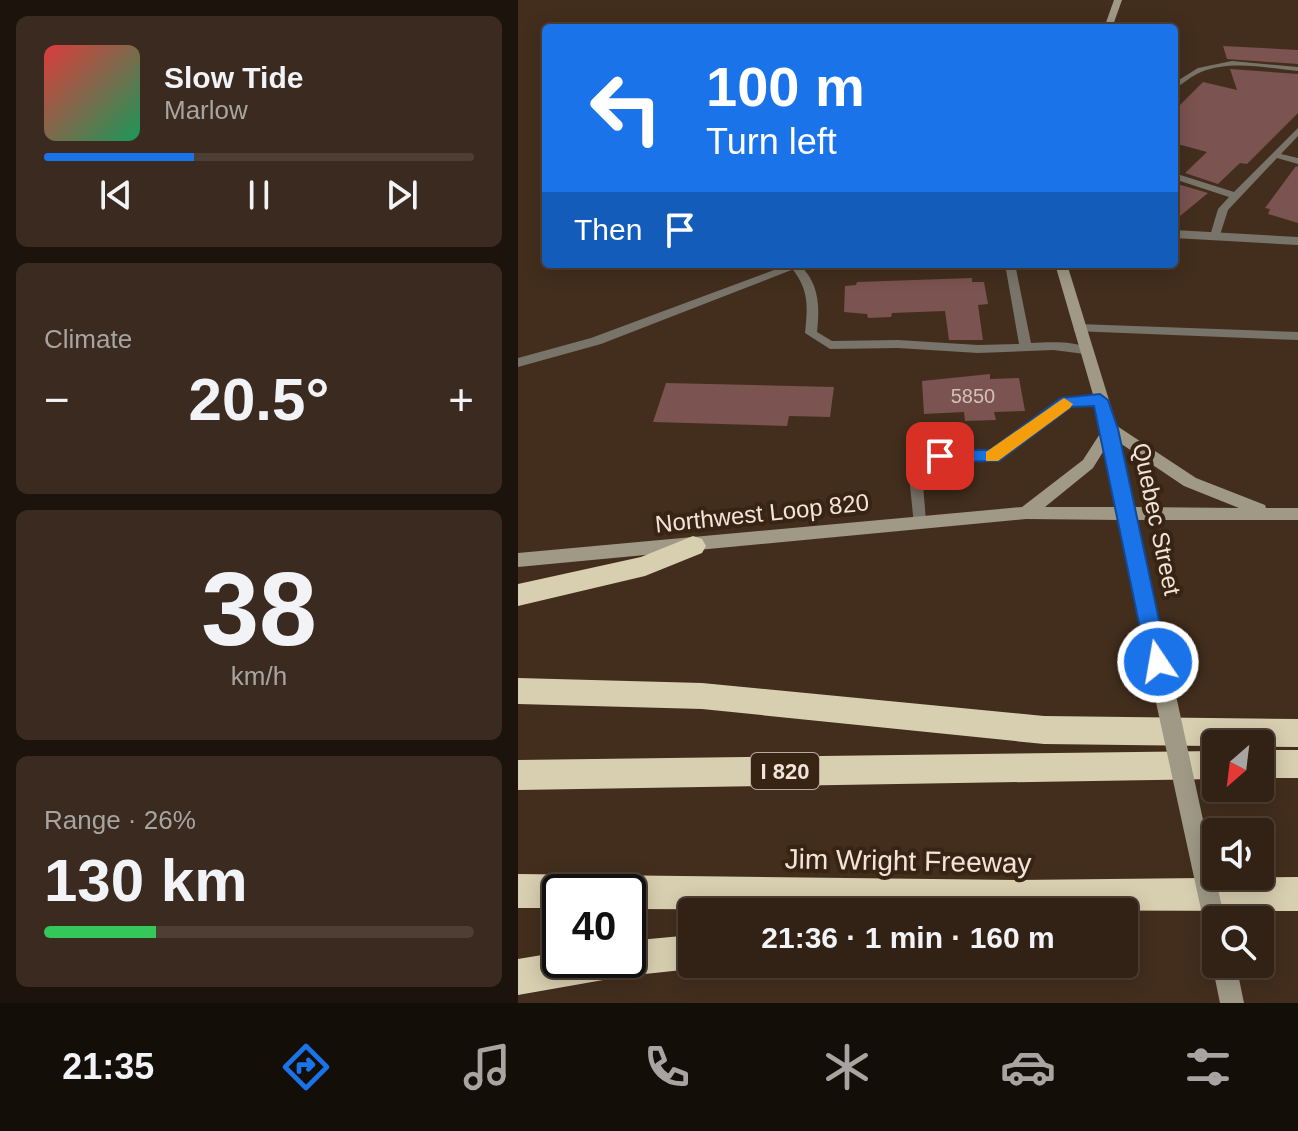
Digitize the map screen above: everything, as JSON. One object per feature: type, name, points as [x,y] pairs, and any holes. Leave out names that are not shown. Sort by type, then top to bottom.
[{"type":"highway","points":[[518,595],[645,566],[693,546]]},
{"type":"highway","points":[[518,691],[702,696],[1044,730],[1298,733]]},
{"type":"highway","points":[[1274,764],[1298,764]]},
{"type":"highway","name":"I 820","points":[[518,775],[1202,765]]},
{"type":"highway","name":"Jim Wright Freeway","points":[[518,891],[779,898]]},
{"type":"highway","name":"Jim Wright Freeway","points":[[1138,899],[1298,894]]},
{"type":"highway","points":[[646,957],[678,954]]},
{"type":"highway","points":[[518,977],[542,973]]},
{"type":"main road","points":[[1109,24],[1118,0]]},
{"type":"main road","name":"Quebec Street","points":[[1062,268],[1110,429],[1211,906]]},
{"type":"main road","points":[[1026,513],[1088,464],[1110,429],[1190,482],[1268,513]]},
{"type":"main road","name":"Northwest Loop 820","points":[[518,560],[1026,513],[1298,514]]},
{"type":"main road","points":[[1227,978],[1232,1003]]},
{"type":"street","points":[[1178,234],[1298,241]]},
{"type":"street","points":[[518,363],[596,341],[790,268]]},
{"type":"lane","points":[[1178,83],[1189,71],[1217,65],[1298,69]]},
{"type":"lane","points":[[1215,236],[1223,209],[1298,131]]},
{"type":"lane","points":[[1276,155],[1298,161]]},
{"type":"lane","points":[[1178,177],[1236,196]]},
{"type":"lane","points":[[800,268],[808,277],[812,290],[811,333],[823,343],[978,349],[1025,345],[1085,350]]},
{"type":"lane","points":[[1011,268],[1025,345]]},
{"type":"lane","points":[[1078,328],[1298,336]]},
{"type":"lane","points":[[919,521],[914,456],[993,456],[1067,402],[1100,400]]},
{"type":"building","points":[[1223,46],[1298,50],[1298,64],[1227,59]]},
{"type":"building","points":[[1230,69],[1298,74],[1298,113],[1247,164],[1240,163],[1218,184],[1185,173],[1207,152],[1178,144],[1178,107],[1203,82],[1237,90]]},
{"type":"building","points":[[1296,166],[1298,223],[1268,214],[1270,209],[1265,208]]},
{"type":"building","points":[[1178,184],[1208,193],[1178,218]]},
{"type":"building","points":[[972,278],[972,282],[984,282],[988,304],[978,305],[983,340],[949,340],[945,311],[892,313],[891,317],[868,318],[867,314],[844,312],[845,286],[856,285],[857,282]]},
{"type":"building","points":[[990,374],[990,379],[1019,378],[1025,411],[994,412],[996,420],[965,421],[964,412],[924,414],[922,381]]},
{"type":"building","points":[[666,383],[834,387],[830,417],[789,416],[787,426],[653,422]]},
{"type":"slow traffic","points":[[992,456],[1009,447],[1064,404]]},
{"type":"route","points":[[940,456],[993,456],[1067,402],[1100,400],[1110,429],[1158,662]]}]
